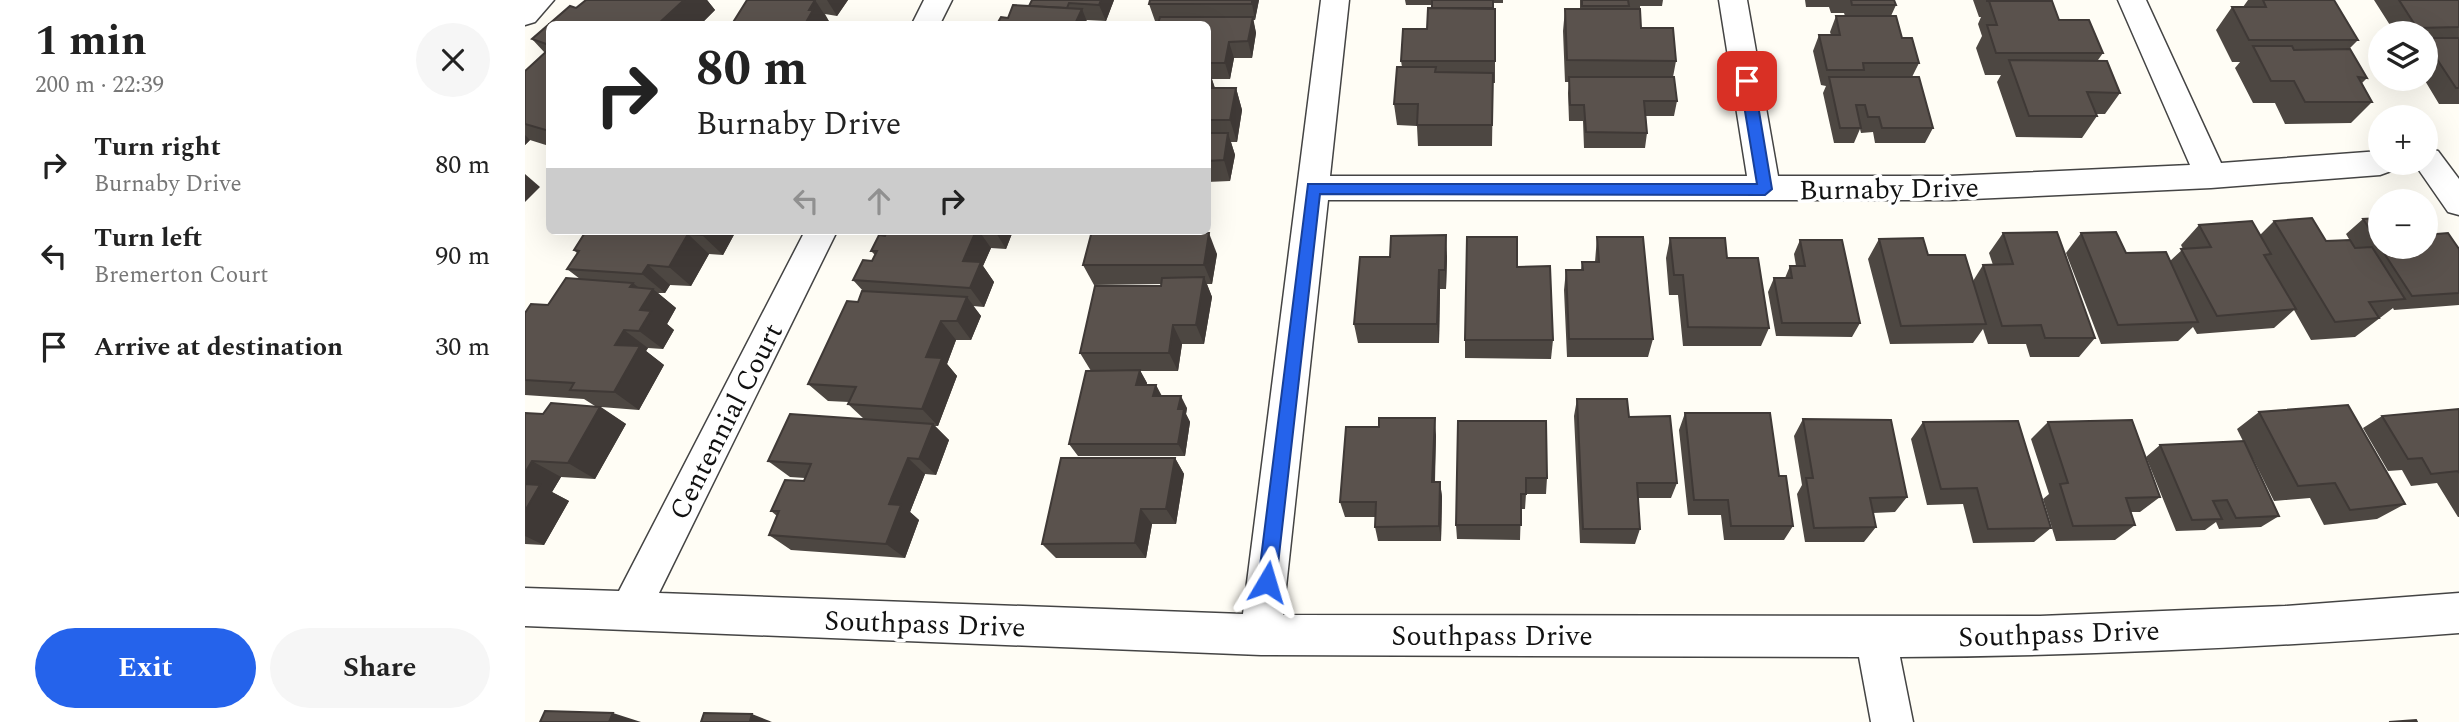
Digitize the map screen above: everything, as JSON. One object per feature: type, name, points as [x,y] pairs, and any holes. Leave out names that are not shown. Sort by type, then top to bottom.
[{"type":"street","points":[[525,15],[540,0]]},
{"type":"street","points":[[928,21],[938,0]]},
{"type":"street","points":[[1261,635],[1335,0]]},
{"type":"street","points":[[1734,0],[1765,189]]},
{"type":"street","points":[[2132,0],[2211,176]]},
{"type":"street","points":[[2438,158],[2459,156]]},
{"type":"street","name":"Burnaby Drive","points":[[1313,188],[1963,187],[2211,176],[2368,164]]},
{"type":"street","points":[[2438,175],[2459,203]]},
{"type":"street","name":"Centennial Court","points":[[629,612],[819,235]]},
{"type":"street","name":"Southpass Drive","points":[[525,607],[1261,635],[1876,637],[2040,636],[2284,626],[2459,613]]},
{"type":"street","points":[[1876,637],[1892,722]]},
{"type":"building","points":[[586,0],[684,0],[661,21],[552,21],[570,6],[576,8]]},
{"type":"building","points":[[747,0],[815,0],[807,21],[734,21]]},
{"type":"building","points":[[1032,0],[1101,0],[1099,5],[1069,3],[1067,8],[1029,6]]},
{"type":"building","points":[[1150,0],[1252,0],[1252,4],[1149,4]]},
{"type":"building","points":[[1432,0],[1493,0],[1493,8],[1432,8]]},
{"type":"building","points":[[1582,0],[1628,0],[1629,6],[1582,6]]},
{"type":"building","points":[[1851,0],[1894,0],[1896,5],[1852,5]]},
{"type":"building","points":[[2048,0],[2048,1],[1987,1]]},
{"type":"building","points":[[2263,0],[2334,0],[2358,40],[2249,40],[2232,7],[2266,7]]},
{"type":"building","points":[[2399,0],[2459,0],[2459,27],[2438,28],[2438,21],[2412,21]]},
{"type":"building","points":[[1989,1],[2052,1],[2059,20],[2089,20],[2103,53],[1996,53],[1987,25],[1997,25]]},
{"type":"building","points":[[1013,5],[1082,9],[1076,21],[999,21],[1001,17],[1008,18]]},
{"type":"building","points":[[1428,8],[1495,9],[1495,61],[1401,61],[1403,29],[1427,29]]},
{"type":"building","points":[[1565,9],[1640,9],[1641,28],[1673,28],[1676,61],[1567,60]]},
{"type":"building","points":[[1836,16],[1896,16],[1902,38],[1912,38],[1919,63],[1863,63],[1864,70],[1827,70],[1819,35],[1840,35]]},
{"type":"building","points":[[1160,17],[1253,17],[1248,41],[1229,42],[1225,63],[1211,63],[1211,21],[1159,21]]},
{"type":"building","points":[[546,27],[546,44],[532,39]]},
{"type":"building","points":[[2438,38],[2459,38],[2459,88],[2456,88],[2438,61]]},
{"type":"building","points":[[2253,46],[2292,46],[2294,50],[2350,49],[2367,78],[2358,77],[2372,102],[2305,102],[2294,81],[2271,81]]},
{"type":"building","points":[[546,52],[546,130],[525,124],[525,71]]},
{"type":"building","points":[[2009,60],[2107,61],[2120,93],[2087,92],[2097,116],[2029,116]]},
{"type":"building","points":[[1397,67],[1436,67],[1435,72],[1493,73],[1492,125],[1417,125],[1418,104],[1394,104]]},
{"type":"building","points":[[1569,77],[1674,77],[1677,101],[1644,101],[1647,133],[1586,132],[1584,105],[1570,105]]},
{"type":"building","points":[[1829,77],[1919,77],[1933,128],[1882,128],[1879,117],[1868,117],[1865,105],[1856,105],[1861,128],[1840,128]]},
{"type":"building","points":[[1211,88],[1236,88],[1230,120],[1211,120]]},
{"type":"building","points":[[1211,133],[1228,133],[1224,160],[1211,161]]},
{"type":"building","points":[[2312,218],[2326,241],[2350,240],[2355,248],[2368,247],[2368,259],[2380,259],[2405,299],[2369,302],[2379,318],[2335,322],[2274,221]]},
{"type":"building","points":[[2252,221],[2271,254],[2264,255],[2296,309],[2217,316],[2181,249],[2211,247],[2199,225]]},
{"type":"building","points":[[2057,232],[2095,338],[2045,338],[2041,325],[2002,326],[1983,265],[2013,264],[2003,233]]},
{"type":"building","points":[[2116,232],[2126,253],[2166,252],[2198,322],[2118,325],[2081,233]]},
{"type":"building","points":[[2448,233],[2459,249],[2459,293],[2412,296],[2388,259],[2438,259],[2438,234]]},
{"type":"building","points":[[583,235],[687,235],[669,267],[648,265],[642,274],[567,269],[579,251],[574,250]]},
{"type":"building","points":[[879,235],[974,235],[963,261],[981,262],[970,288],[853,280],[863,260],[872,261],[877,251],[871,251]]},
{"type":"building","points":[[1091,235],[1209,235],[1204,265],[1083,265]]},
{"type":"building","points":[[1446,235],[1445,270],[1439,270],[1437,324],[1354,324],[1360,257],[1390,257],[1391,236]]},
{"type":"building","points":[[1467,237],[1517,237],[1517,267],[1550,266],[1553,340],[1465,340]]},
{"type":"building","points":[[1597,237],[1643,237],[1653,339],[1569,339],[1566,270],[1583,270],[1582,262],[1599,262]]},
{"type":"building","points":[[1670,238],[1725,238],[1727,258],[1758,258],[1769,328],[1688,327],[1683,275],[1674,275]]},
{"type":"building","points":[[1923,238],[1928,255],[1965,255],[1986,324],[1901,326],[1879,239]]},
{"type":"building","points":[[1800,240],[1842,240],[1860,323],[1782,323],[1774,278],[1792,278],[1790,266],[1805,266]]},
{"type":"building","points":[[1204,277],[1196,325],[1173,325],[1169,353],[1080,353],[1095,286],[1161,286],[1162,278]]},
{"type":"building","points":[[566,278],[633,283],[630,287],[653,289],[640,310],[651,311],[639,331],[624,330],[615,345],[640,346],[614,392],[570,390],[574,383],[525,380],[525,313],[531,304],[548,305]]},
{"type":"building","points":[[862,291],[967,297],[957,321],[941,321],[926,357],[942,358],[922,409],[848,404],[856,387],[808,384],[847,301],[858,302]]},
{"type":"building","points":[[1140,370],[1136,385],[1156,385],[1153,396],[1181,396],[1178,409],[1184,409],[1178,444],[1069,444],[1086,371]]},
{"type":"building","points":[[1577,399],[1627,399],[1629,417],[1670,416],[1677,483],[1637,483],[1640,529],[1583,529]]},
{"type":"building","points":[[551,403],[600,407],[568,463],[532,461],[525,473],[525,413],[543,414]]},
{"type":"building","points":[[2348,405],[2405,504],[2350,510],[2335,483],[2298,486],[2259,412]]},
{"type":"building","points":[[2459,409],[2459,473],[2431,474],[2422,458],[2408,459],[2382,416]]},
{"type":"building","points":[[1685,413],[1770,413],[1779,476],[1786,476],[1793,526],[1731,526],[1728,500],[1694,500]]},
{"type":"building","points":[[790,414],[933,424],[919,459],[908,458],[889,504],[901,505],[886,544],[769,535],[779,511],[771,511],[785,480],[804,481],[811,464],[768,461]]},
{"type":"building","points":[[1379,418],[1435,418],[1432,482],[1440,482],[1439,526],[1375,527],[1376,502],[1340,502],[1346,427],[1379,427]]},
{"type":"building","points":[[1803,419],[1891,420],[1907,497],[1870,498],[1876,527],[1814,528],[1806,478],[1813,478]]},
{"type":"building","points":[[2132,420],[2160,497],[2126,498],[2135,525],[2073,526],[2060,484],[2068,483],[2048,422]]},
{"type":"building","points":[[1458,421],[1546,421],[1547,478],[1526,478],[1526,494],[1521,494],[1521,525],[1456,525]]},
{"type":"building","points":[[2018,421],[2051,528],[1988,529],[1977,488],[1941,489],[1923,422]]},
{"type":"building","points":[[2244,441],[2279,516],[2236,518],[2227,500],[2213,501],[2222,519],[2192,520],[2160,445]]},
{"type":"building","points":[[1061,458],[1175,458],[1166,509],[1141,509],[1135,543],[1042,544]]},
{"type":"building","points":[[525,484],[540,485],[525,511]]},
{"type":"building","points":[[545,711],[613,713],[609,722],[540,722]]},
{"type":"building","points":[[704,713],[752,714],[750,721],[770,722],[701,722]]},
{"type":"route","points":[[1267,582],[1313,188],[1765,189],[1747,81]]}]
